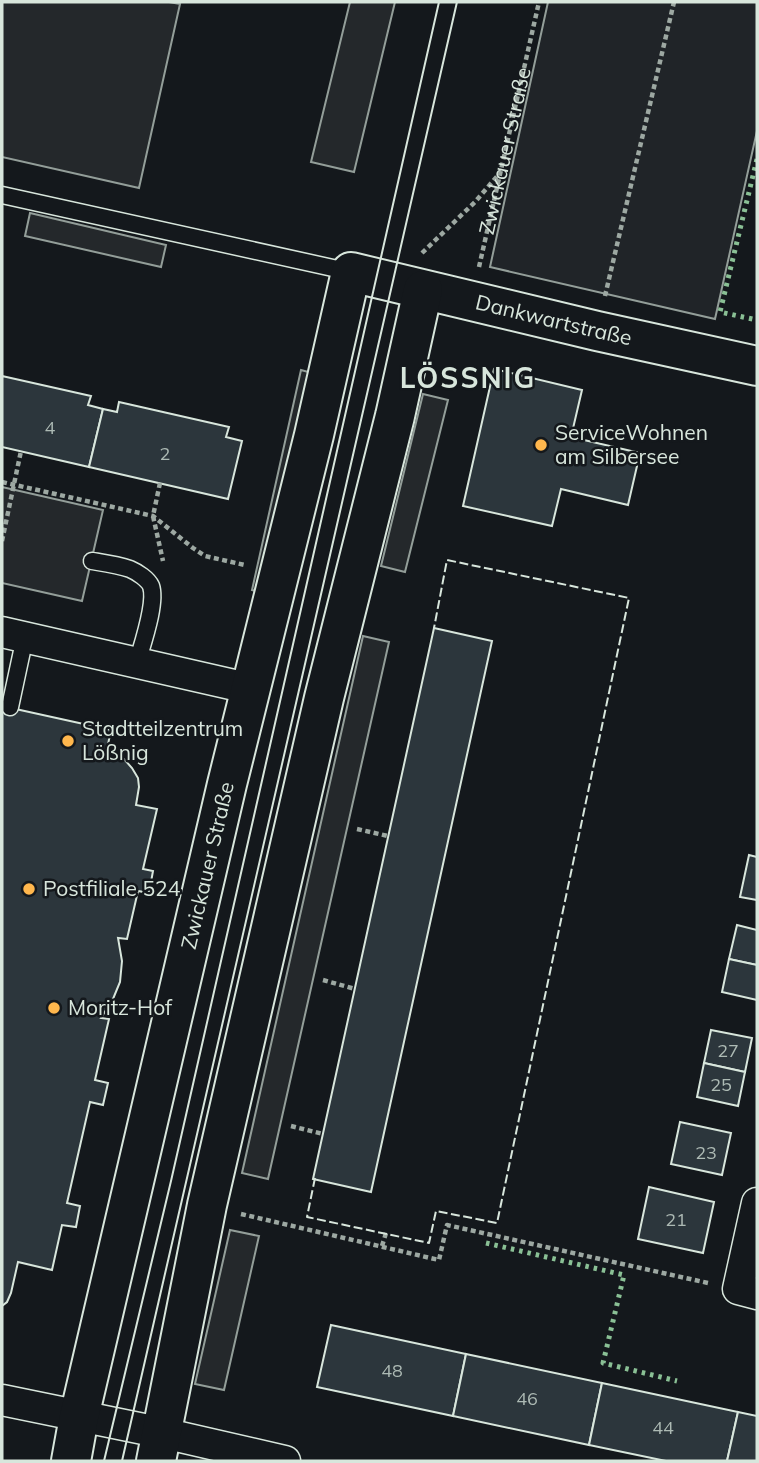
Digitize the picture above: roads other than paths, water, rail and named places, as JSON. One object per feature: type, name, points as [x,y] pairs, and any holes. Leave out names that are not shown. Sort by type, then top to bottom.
[{"type":"main road","name":"Dankwartstraße","points":[[351,272],[757,366]]},
{"type":"main road","name":"Zwickauer Straße","points":[[71,1461],[227,784],[314,435],[351,272]]},
{"type":"main road","points":[[159,1447],[207,1205],[324,698],[395,416],[408,286]]},
{"type":"street","points":[[14,634],[252,689]]},
{"type":"street","points":[[747,1292],[757,1203]]},
{"type":"street","points":[[2,1400],[79,1417],[159,1447],[285,1461]]},
{"type":"lane","points":[[2,195],[351,272]]},
{"type":"lane","points":[[92,561],[130,569],[141,575],[150,585],[151,607],[137,663]]},
{"type":"lane","points":[[10,707],[14,634]]},
{"type":"tram line","points":[[104,1461],[171,1181],[439,2]]},
{"type":"tram line","points":[[122,1461],[457,2]]},
{"type":"place","name":"ServiceWohnen am Silbersee","points":[[541,445]]},
{"type":"place","name":"Stadtteilzentrum Lößnig","points":[[68,741]]},
{"type":"place","name":"Postfiliale 524","points":[[29,889]]},
{"type":"place","name":"Moritz-Hof","points":[[54,1008]]},
{"type":"district","name":"LÖSSNIG","points":[[468,378]]}]
